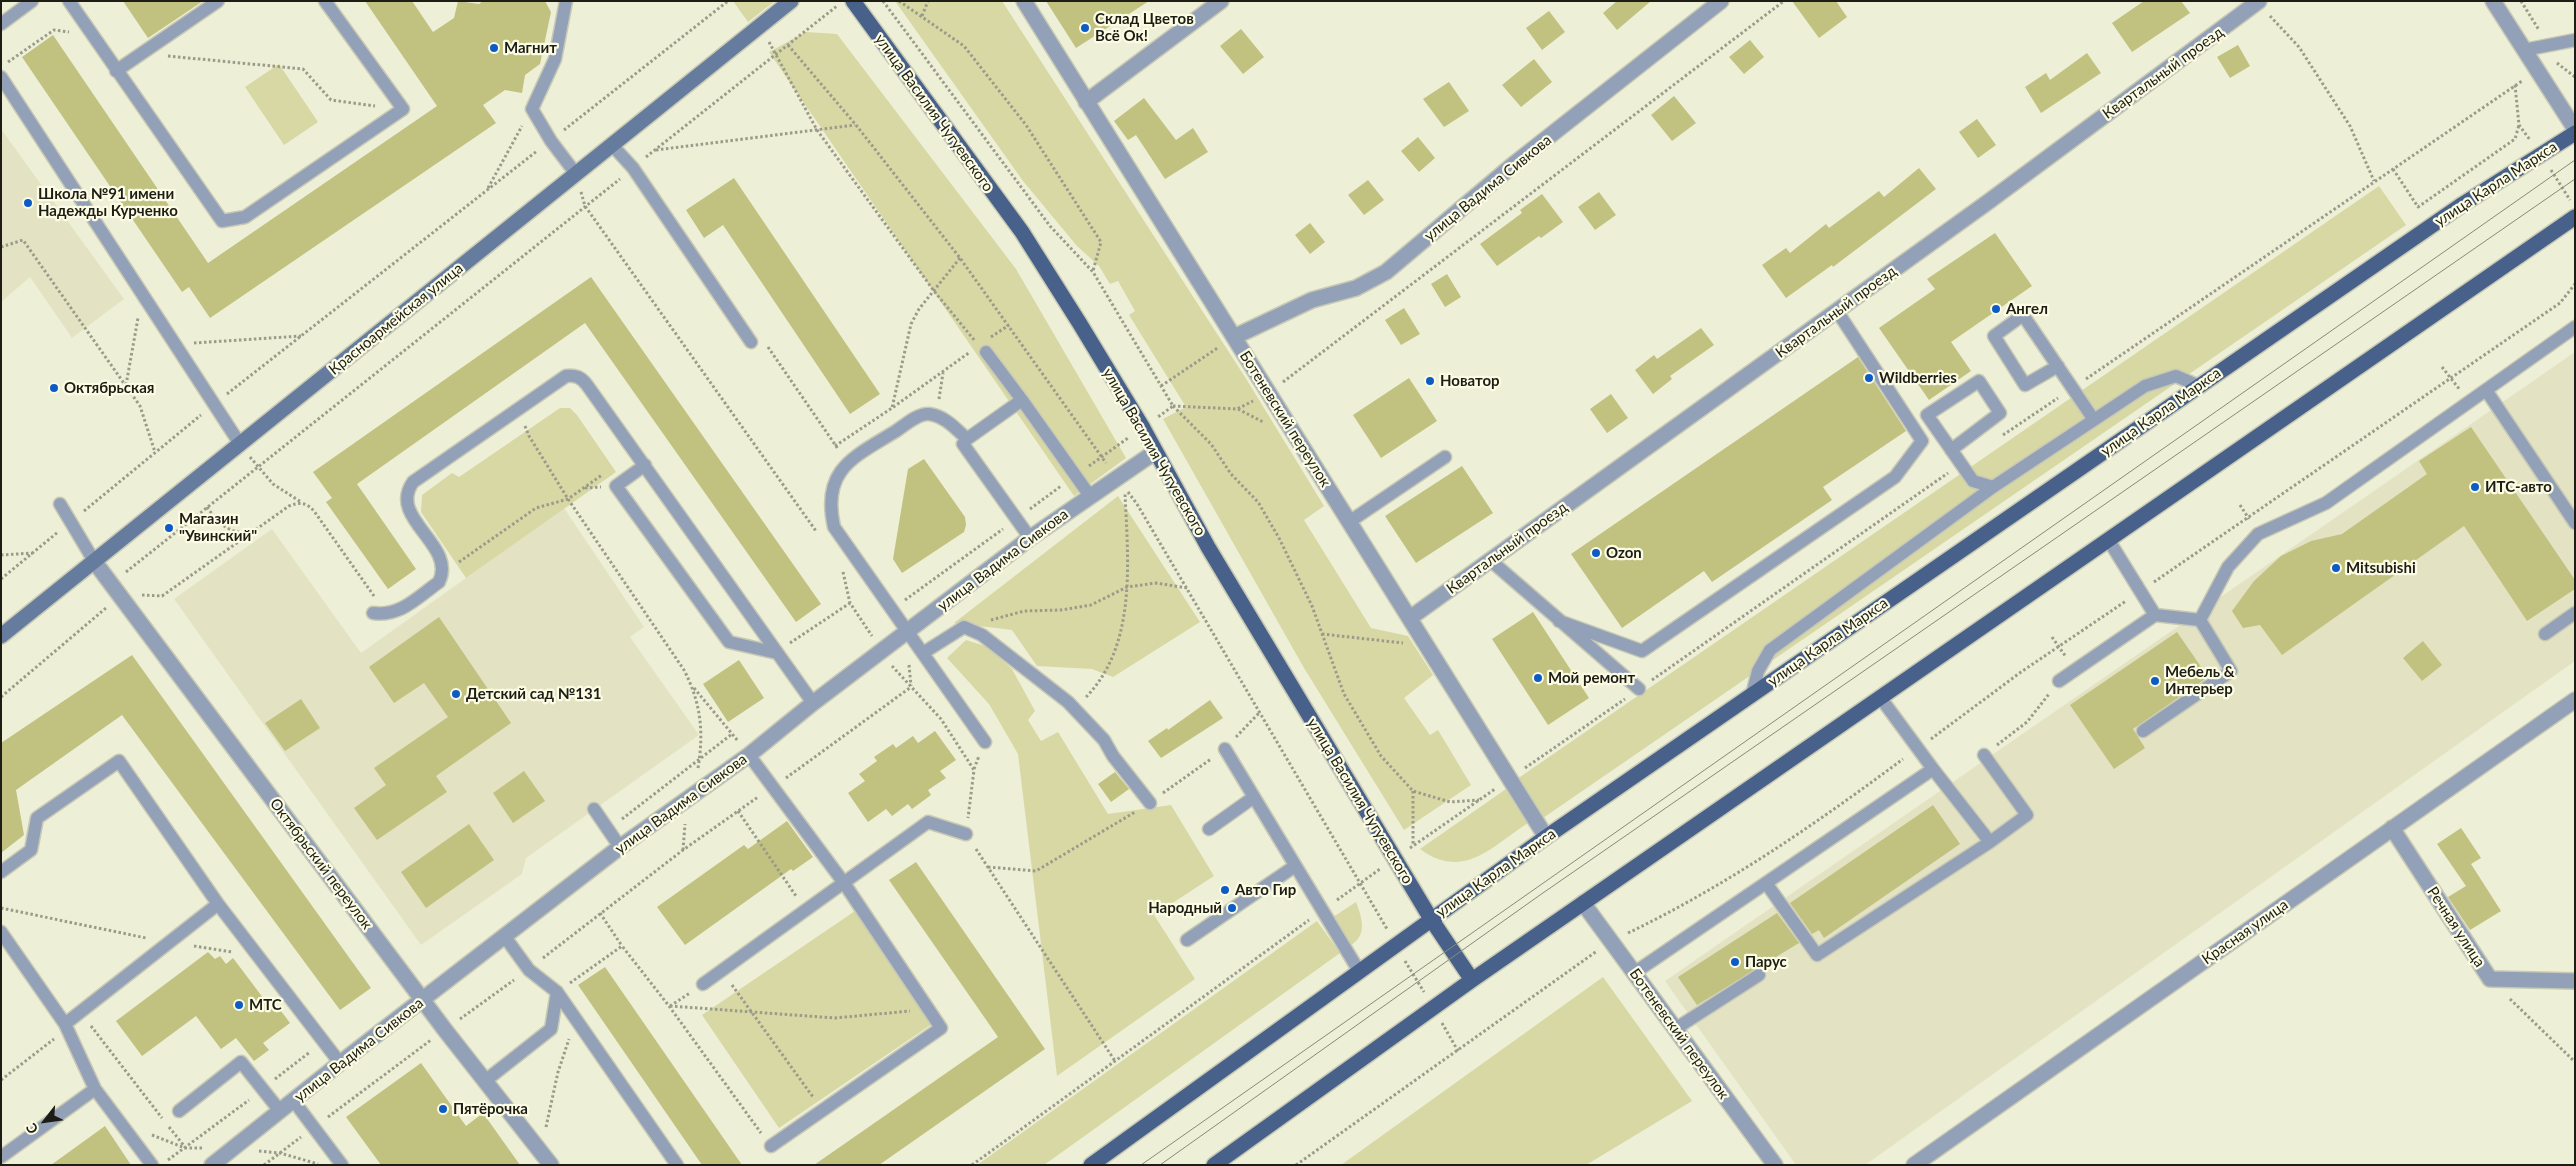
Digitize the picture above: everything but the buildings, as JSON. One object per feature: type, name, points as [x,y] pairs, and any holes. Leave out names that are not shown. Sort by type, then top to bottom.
[{"type":"main road","name":"улица Василия Чугуевского","points":[[852,1],[1022,232],[1142,428],[1208,547],[1431,920],[1472,980]]},
{"type":"main road","name":"улица Карла Маркса","points":[[1091,1165],[1546,838],[2463,204],[2575,131]]},
{"type":"main road","points":[[1214,1165],[1472,980],[2108,539],[2468,293],[2575,217]]},
{"type":"street","name":"Красноармейская улица","points":[[1,636],[791,1]]},
{"type":"street","name":"Ботеневский переулок","points":[[1024,1],[1546,838]]},
{"type":"street","points":[[1086,102],[1221,1]]},
{"type":"street","name":"улица Вадима Сивкова","points":[[1234,337],[1312,300],[1356,288],[1386,272],[1514,164],[1722,1]]},
{"type":"street","points":[[2493,1],[2575,131]]},
{"type":"street","name":"Квартальный проезд","points":[[1410,618],[1837,311],[2259,2]]},
{"type":"street","name":"улица Вадима Сивкова","points":[[212,1165],[340,1063],[620,847],[680,802],[750,755],[813,703],[1030,538],[1155,452]]},
{"type":"street","name":"Октябрьский переулок","points":[[94,561],[424,999],[445,1030],[551,1165]]},
{"type":"street","name":"Красная улица","points":[[1914,1165],[2575,700]]},
{"type":"street","name":"Речная улица","points":[[2392,828],[2490,979],[2575,981]]},
{"type":"street","name":"Ботеневский переулок","points":[[1583,903],[1775,1165]]},
{"type":"lane","points":[[1,24],[32,1]]},
{"type":"lane","points":[[69,1],[222,221],[245,217],[403,109],[325,1]]},
{"type":"lane","points":[[116,71],[218,1]]},
{"type":"lane","points":[[566,1],[555,59],[532,109],[551,140],[576,174]]},
{"type":"lane","points":[[2524,50],[2575,40]]},
{"type":"lane","points":[[1,77],[6,96],[142,293],[240,444]]},
{"type":"lane","points":[[612,145],[632,168],[751,342]]},
{"type":"lane","points":[[1559,621],[1642,651],[1895,477],[1922,441],[1837,311]]},
{"type":"lane","points":[[2058,366],[2026,385],[1994,336],[2024,315],[2073,388],[2094,420]]},
{"type":"lane","points":[[2200,620],[2228,567],[2258,534],[2326,503],[2575,327]]},
{"type":"lane","points":[[982,349],[1022,400],[1090,496]]},
{"type":"lane","points":[[373,613],[384,614],[399,611],[439,582],[443,568],[440,556],[406,506],[409,487],[412,482],[566,376],[578,376],[645,465],[813,703]]},
{"type":"lane","points":[[1752,695],[1758,671],[1770,650],[1993,487],[2145,386],[2176,376],[2199,386]]},
{"type":"lane","points":[[1951,450],[2000,412],[1979,380],[1927,415],[1951,450],[1973,481],[1993,487]]},
{"type":"lane","points":[[2486,390],[2575,523]]},
{"type":"lane","points":[[1022,400],[967,439],[963,444],[1030,538]]},
{"type":"lane","points":[[967,439],[937,416],[922,414],[847,462],[838,475],[832,494],[831,508],[834,527],[985,742]]},
{"type":"lane","points":[[1349,522],[1445,457]]},
{"type":"lane","points":[[645,465],[616,486],[728,642],[777,653]]},
{"type":"lane","points":[[60,504],[94,561]]},
{"type":"lane","points":[[2108,539],[2155,615]]},
{"type":"lane","points":[[1490,560],[1639,689]]},
{"type":"lane","points":[[2544,634],[2575,613]]},
{"type":"lane","points":[[2059,681],[2155,615],[2200,620]]},
{"type":"lane","points":[[2144,731],[2231,671],[2200,620]]},
{"type":"lane","points":[[923,653],[964,627],[982,635],[1075,708],[1104,740],[1113,756],[1150,803]]},
{"type":"lane","points":[[1880,697],[1990,842]]},
{"type":"lane","points":[[1225,749],[1360,971]]},
{"type":"lane","points":[[750,755],[844,883],[941,1028],[771,1146]]},
{"type":"lane","points":[[1766,883],[1817,956],[1990,842],[2027,815],[1984,755]]},
{"type":"lane","points":[[1,872],[31,850],[36,818],[119,761],[218,904],[340,1063]]},
{"type":"lane","points":[[1634,973],[1933,769]]},
{"type":"lane","points":[[1209,829],[1254,797]]},
{"type":"lane","points":[[594,809],[620,847]]},
{"type":"lane","points":[[702,984],[804,909],[844,883],[928,822],[966,834]]},
{"type":"lane","points":[[1187,940],[1295,866]]},
{"type":"lane","points":[[66,1027],[80,1012],[218,904]]},
{"type":"lane","points":[[1,932],[66,1027],[95,1088],[152,1165]]},
{"type":"lane","points":[[505,937],[529,970],[557,992],[678,1165]]},
{"type":"lane","points":[[1675,1029],[1759,975]]},
{"type":"lane","points":[[485,1081],[551,1029],[557,992]]},
{"type":"lane","points":[[179,1111],[241,1062],[280,1111]]},
{"type":"lane","points":[[1,1157],[95,1088]]},
{"type":"lane","points":[[293,1100],[342,1165]]},
{"type":"path","points":[[1,579],[214,404],[728,1]]},
{"type":"path","points":[[1,697],[111,604],[110,584],[843,1]]},
{"type":"path","points":[[883,1],[1050,226],[1093,272],[1173,406],[1211,444],[1231,474],[1258,502],[1279,538],[1308,597],[1344,694],[1381,756],[1413,791],[1450,802],[1480,800]]},
{"type":"path","points":[[899,1],[964,46],[1026,125],[1101,242],[1093,272]]},
{"type":"path","points":[[922,16],[928,1]]},
{"type":"path","points":[[903,602],[1173,406],[1237,409],[1269,393],[1784,1]]},
{"type":"path","points":[[2259,2],[2299,47],[2345,118],[2374,182]]},
{"type":"path","points":[[761,25],[775,55],[817,130],[934,291],[982,349]]},
{"type":"path","points":[[1,66],[54,30],[91,35]]},
{"type":"path","points":[[788,45],[856,125],[960,258],[1010,325],[1101,457],[1117,477]]},
{"type":"path","points":[[142,54],[303,70],[331,100],[403,109]]},
{"type":"path","points":[[2001,437],[2515,85]]},
{"type":"path","points":[[486,191],[532,109]]},
{"type":"path","points":[[654,150],[856,125]]},
{"type":"path","points":[[2393,169],[2418,208],[2515,139],[2519,125]]},
{"type":"path","points":[[585,206],[819,535]]},
{"type":"path","points":[[1,247],[22,240],[140,406],[156,452]]},
{"type":"path","points":[[892,408],[911,324],[960,258]]},
{"type":"path","points":[[1296,1165],[1610,941],[1686,904],[1840,806],[2058,646],[2141,591],[2560,302],[2575,284]]},
{"type":"path","points":[[126,386],[142,293]]},
{"type":"path","points":[[835,446],[943,372],[982,349],[1010,325]]},
{"type":"path","points":[[175,344],[301,336]]},
{"type":"path","points":[[1161,386],[1234,337]]},
{"type":"path","points":[[2442,367],[2470,402]]},
{"type":"path","points":[[937,416],[943,372]]},
{"type":"path","points":[[519,408],[529,436],[693,686],[750,755]]},
{"type":"path","points":[[240,444],[273,484],[314,511],[376,599]]},
{"type":"path","points":[[972,1165],[1361,882],[1961,464]]},
{"type":"path","points":[[443,568],[461,561],[536,508],[568,498],[606,472]]},
{"type":"path","points":[[1075,708],[1098,684],[1116,645],[1127,597],[1125,488],[1138,504],[1361,882],[1458,1051]]},
{"type":"path","points":[[133,593],[162,596],[289,506],[304,504]]},
{"type":"path","points":[[207,507],[222,527],[236,533],[250,533]]},
{"type":"path","points":[[1,555],[33,553]]},
{"type":"path","points":[[785,635],[790,643],[850,603],[842,567]]},
{"type":"path","points":[[964,627],[1024,611],[1061,610],[1090,605],[1127,587],[1156,583],[1187,588]]},
{"type":"path","points":[[1322,634],[1402,643],[1424,640]]},
{"type":"path","points":[[2052,637],[2075,670]]},
{"type":"path","points":[[1984,755],[2027,722],[2059,681]]},
{"type":"path","points":[[693,686],[702,724],[698,772]]},
{"type":"path","points":[[264,1165],[529,970],[683,850],[911,687],[940,719],[974,770],[966,834],[1115,1061]]},
{"type":"path","points":[[608,830],[732,734]]},
{"type":"path","points":[[1413,791],[1413,846]]},
{"type":"path","points":[[680,802],[685,826],[683,850]]},
{"type":"path","points":[[738,811],[804,909]]},
{"type":"path","points":[[1,908],[168,943],[258,955]]},
{"type":"path","points":[[600,913],[622,946],[669,1006],[771,1146]]},
{"type":"path","points":[[557,992],[622,946]]},
{"type":"path","points":[[722,970],[813,1098]]},
{"type":"path","points":[[2490,979],[2575,1062]]},
{"type":"path","points":[[669,1006],[702,984]]},
{"type":"path","points":[[669,1006],[835,1018],[928,1009]]},
{"type":"path","points":[[80,1012],[185,1148]]},
{"type":"path","points":[[535,1145],[549,1122],[558,1072],[575,1018]]},
{"type":"path","points":[[1,1080],[66,1027]]},
{"type":"path","points":[[161,1165],[324,1041]]},
{"type":"shaded area","points":[[733,1],[775,1],[748,22]]},
{"type":"shaded area","points":[[895,1],[1002,1],[1245,377],[1324,506],[1304,520],[1371,628],[1408,636],[1433,675],[1404,698],[1430,735],[1438,730],[1471,785],[1404,830],[1304,668],[1163,419],[1186,407],[1129,315],[1135,311],[1118,281],[1110,284],[1099,266],[1077,246],[1023,181]]},
{"type":"shaded area","points":[[806,32],[837,34],[1016,269],[1126,458],[1074,496],[769,52]]},
{"type":"shaded area","points":[[279,64],[318,122],[284,145],[245,87]]},
{"type":"shaded area","name":"Школа №91 имени Надежды Курченко","points":[[1,129],[124,299],[72,338],[30,277],[1,302]]},
{"type":"shaded area","points":[[2379,186],[2406,225],[1543,818],[1517,779]]},
{"type":"shaded area","points":[[2575,352],[2575,661],[1865,1165],[1796,1165],[1665,981]]},
{"type":"shaded area","points":[[560,408],[570,408],[577,415],[616,472],[466,578],[421,512],[422,495],[452,473],[459,477]]},
{"type":"shaded area","points":[[1118,496],[1200,622],[1113,677],[1092,669],[1037,666],[1012,630],[954,623]]},
{"type":"shaded area","name":"Детский сад №131","points":[[564,508],[644,627],[630,637],[699,735],[526,858],[522,874],[421,945],[174,599],[272,529],[361,653]]},
{"type":"shaded area","points":[[966,640],[988,647],[1012,669],[1035,711],[1028,720],[1041,741],[1058,732],[1108,814],[1171,805],[1214,876],[1154,915],[1195,979],[1057,1076],[1018,754],[989,704],[947,658]]},
{"type":"shaded area","points":[[1506,789],[1528,823],[1502,842],[1476,857],[1463,861],[1450,862],[1435,858],[1420,849]]},
{"type":"shaded area","points":[[1356,902],[1362,926],[1356,942],[1350,946],[1333,917]]},
{"type":"shaded area","points":[[855,911],[932,1024],[779,1128],[702,1015]]},
{"type":"shaded area","points":[[1317,921],[1340,953],[1044,1165],[977,1165]]},
{"type":"shaded area","points":[[1603,977],[1692,1101],[1586,1165],[1341,1165]]},
{"type":"tram line","points":[[1141,1165],[2575,160]]},
{"type":"tram line","points":[[1160,1165],[1540,895],[2575,179]]},
{"type":"place","name":"Склад Цветов Всё Ок!","points":[[1085,28]]},
{"type":"place","name":"Магнит","points":[[494,48]]},
{"type":"place","name":"Школа №91 имени Надежды Курченко","points":[[28,203]]},
{"type":"place","name":"Ангел","points":[[1996,309]]},
{"type":"place","name":"Wildberries","points":[[1869,378]]},
{"type":"place","name":"Новатор","points":[[1430,381]]},
{"type":"place","name":"Октябрьская","points":[[54,388]]},
{"type":"place","name":"ИТС-авто","points":[[2475,487]]},
{"type":"place","name":"Магазин \"Увинский\"","points":[[169,528]]},
{"type":"place","name":"Ozon","points":[[1596,553]]},
{"type":"place","name":"Mitsubishi","points":[[2336,568]]},
{"type":"place","name":"Мой ремонт","points":[[1538,678]]},
{"type":"place","name":"Мебель & Интерьер","points":[[2155,681]]},
{"type":"place","name":"Детский сад №131","points":[[456,694]]},
{"type":"place","name":"Авто Гир","points":[[1225,890]]},
{"type":"place","name":"Народный","points":[[1232,908]]},
{"type":"place","name":"Парус","points":[[1735,962]]},
{"type":"place","name":"МТС","points":[[239,1005]]},
{"type":"place","name":"Пятёрочка","points":[[443,1109]]}]
